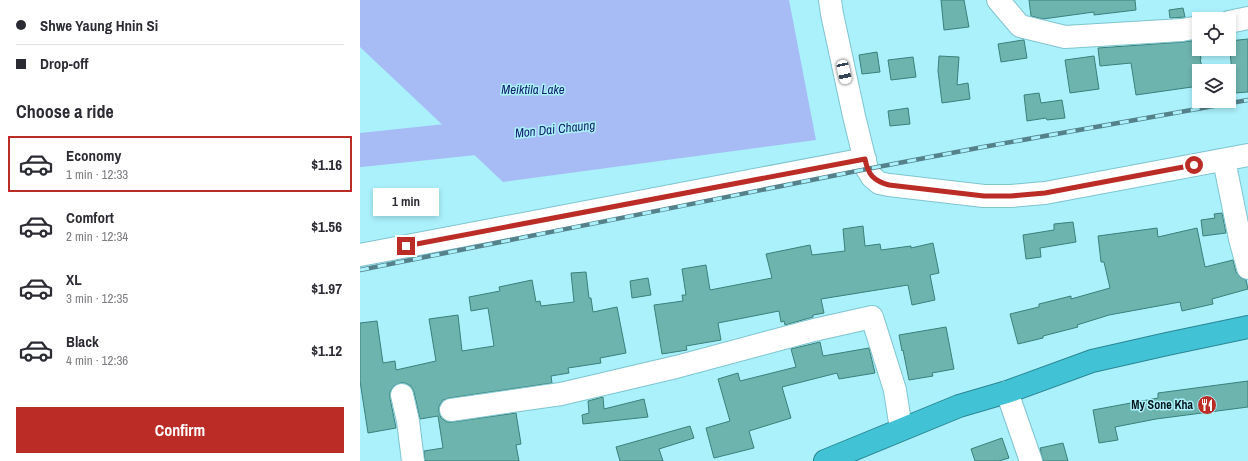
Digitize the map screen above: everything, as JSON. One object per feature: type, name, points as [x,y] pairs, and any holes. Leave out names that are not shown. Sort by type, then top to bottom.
[{"type":"highway","points":[[825,461],[959,406],[1007,392],[1092,361],[1248,327]]},
{"type":"street","points":[[830,0],[851,102],[867,168],[872,177],[879,183],[984,196],[1011,196],[1045,193],[1248,155]]},
{"type":"street","points":[[998,0],[1020,26],[1065,37],[1192,28]]},
{"type":"street","points":[[1236,21],[1248,18]]},
{"type":"street","points":[[360,255],[865,159]]},
{"type":"street","points":[[1224,160],[1240,238],[1248,268]]},
{"type":"street","points":[[451,410],[561,394],[676,367],[814,330],[872,317],[895,390],[901,429]]},
{"type":"street","points":[[1007,392],[1031,461]]},
{"type":"street","points":[[402,395],[408,421],[413,461]]},
{"type":"water","name":"Meiktila Lake","points":[[360,0],[789,0],[816,140],[503,182],[360,47]]},
{"type":"building","points":[[941,0],[964,0],[969,27],[944,30]]},
{"type":"building","points":[[1029,0],[1135,0],[1136,10],[1094,15],[1094,12],[1043,19],[1031,16]]},
{"type":"building","points":[[1183,8],[1185,17],[1170,18],[1169,10]]},
{"type":"building","points":[[1248,39],[1248,92],[1236,93],[1236,64],[1231,64],[1230,56],[1236,56],[1236,40]]},
{"type":"building","points":[[1024,40],[1027,58],[1001,62],[998,44]]},
{"type":"building","points":[[1192,41],[1192,56],[1201,56],[1201,64],[1192,64],[1192,87],[1136,95],[1131,63],[1100,66],[1098,48]]},
{"type":"building","points":[[877,52],[880,72],[862,74],[859,55]]},
{"type":"building","points":[[939,56],[959,57],[957,85],[968,83],[970,99],[942,103],[938,71]]},
{"type":"building","points":[[1094,56],[1099,89],[1070,93],[1065,60]]},
{"type":"building","points":[[913,57],[916,77],[891,80],[888,60]]},
{"type":"building","points":[[1039,93],[1041,103],[1062,100],[1065,118],[1047,120],[1046,118],[1027,121],[1024,95]]},
{"type":"building","points":[[908,108],[910,124],[890,126],[888,111]]},
{"type":"building","points":[[1222,213],[1226,233],[1203,236],[1201,220],[1215,218],[1214,214]]},
{"type":"building","points":[[1073,222],[1076,242],[1040,248],[1041,257],[1026,259],[1023,235],[1054,230],[1054,224]]},
{"type":"building","points":[[863,226],[865,246],[880,244],[881,250],[911,246],[911,248],[933,243],[939,273],[930,275],[935,300],[912,305],[908,285],[821,299],[824,313],[813,315],[813,317],[785,325],[784,321],[781,322],[779,311],[718,323],[721,340],[686,346],[687,350],[662,354],[654,305],[683,301],[682,295],[686,295],[682,269],[706,265],[710,290],[772,278],[766,254],[810,245],[812,255],[845,251],[843,229]]},
{"type":"building","points":[[1157,228],[1158,237],[1197,228],[1205,267],[1233,260],[1236,272],[1240,277],[1246,280],[1248,289],[1212,299],[1213,304],[1182,311],[1180,302],[1109,315],[1077,325],[1078,327],[1018,344],[1010,314],[1039,307],[1039,304],[1071,296],[1071,299],[1110,288],[1104,262],[1101,262],[1098,236]]},
{"type":"building","points":[[586,272],[589,298],[591,298],[593,312],[617,307],[626,353],[600,358],[601,363],[568,368],[569,373],[551,376],[552,383],[449,398],[443,400],[439,406],[441,418],[447,422],[516,413],[521,444],[516,445],[519,461],[425,461],[424,451],[443,448],[438,416],[420,419],[414,392],[411,386],[405,383],[400,383],[394,386],[390,392],[396,428],[368,433],[360,381],[360,323],[377,321],[383,363],[395,361],[396,370],[436,361],[429,319],[458,315],[462,351],[494,346],[488,308],[471,311],[469,297],[500,291],[499,287],[532,280],[536,302],[540,301],[541,306],[574,302],[571,273]]},
{"type":"building","points":[[648,278],[651,295],[632,298],[630,281]]},
{"type":"building","points":[[946,327],[954,369],[932,373],[933,376],[909,380],[899,335]]},
{"type":"building","points":[[820,342],[823,356],[869,348],[875,373],[839,379],[837,373],[782,387],[791,418],[749,431],[754,448],[714,458],[706,428],[730,421],[718,379],[738,373],[740,381],[796,367],[791,349]]},
{"type":"building","points":[[1248,381],[1248,407],[1156,419],[1115,427],[1118,440],[1099,443],[1093,410],[1158,398],[1158,393]]},
{"type":"building","points":[[603,397],[604,409],[644,399],[648,417],[583,424],[582,415],[589,413],[588,401]]},
{"type":"building","points":[[690,426],[694,438],[659,449],[663,461],[620,461],[616,447]]},
{"type":"building","points":[[1002,438],[1009,458],[999,461],[975,461],[971,449]]},
{"type":"building","points":[[1063,443],[1068,461],[1043,461],[1040,448]]},
{"type":"waterway","name":"Mon Dai Chaung","points":[[360,150],[503,135]]},
{"type":"railway","points":[[360,270],[867,169],[1248,100]]},
{"type":"place","name":"My Sone Kha","points":[[1207,405]]},
{"type":"route","points":[[406,246],[865,159],[867,168],[872,177],[879,183],[984,196],[1011,196],[1045,193],[1194,165]]}]
